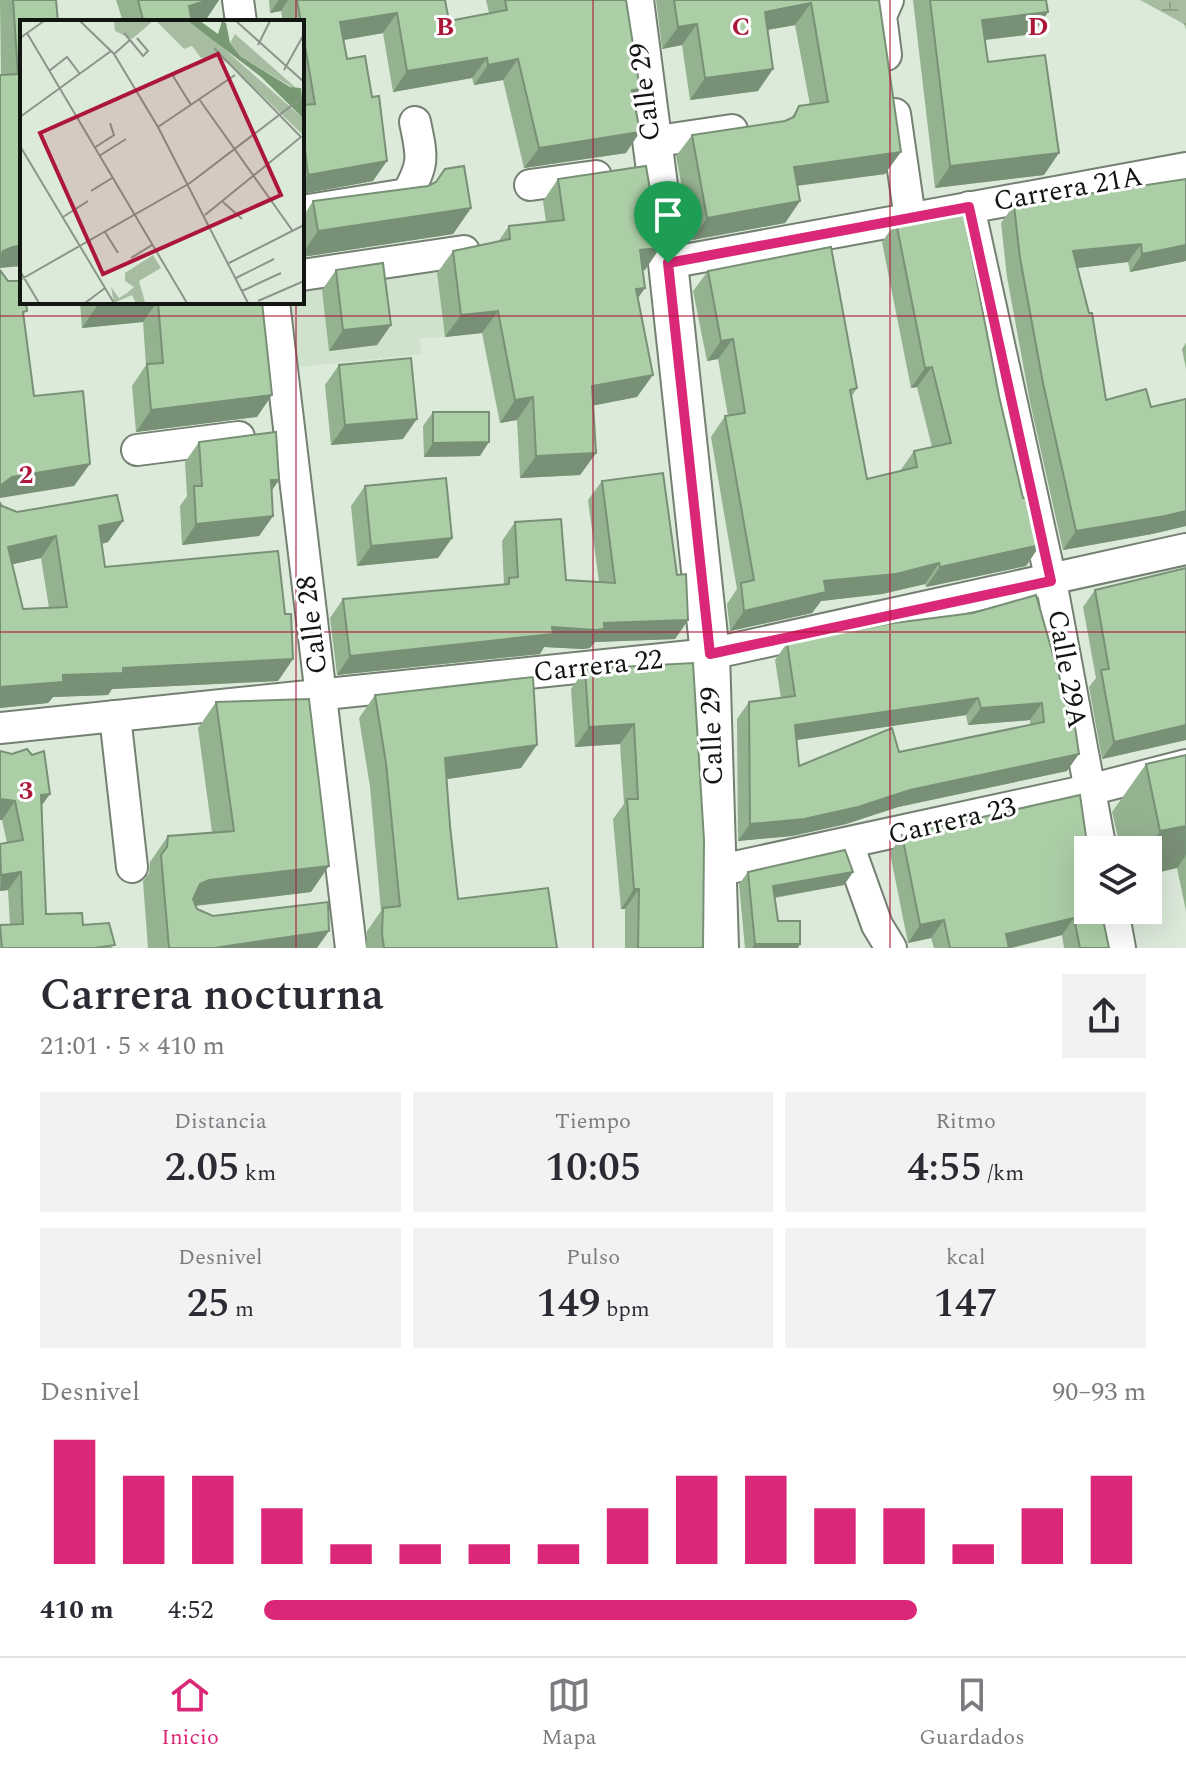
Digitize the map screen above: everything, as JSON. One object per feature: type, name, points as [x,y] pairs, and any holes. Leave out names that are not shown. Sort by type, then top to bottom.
[{"type":"main road","name":"Calle 29","points":[[634,0],[639,163],[668,263],[710,654],[719,948]]},
{"type":"street","points":[[238,0],[241,20]]},
{"type":"street","points":[[888,0],[881,16],[910,218]]},
{"type":"street","points":[[304,211],[407,194],[420,172],[423,157],[415,122]]},
{"type":"street","points":[[530,185],[639,163],[767,125]]},
{"type":"street","name":"Carrera 21A","points":[[668,263],[1186,168]]},
{"type":"street","name":"Calle 29A","points":[[969,207],[1051,581],[1098,836]]},
{"type":"street","points":[[304,275],[464,251]]},
{"type":"street","name":"Calle 28","points":[[274,304],[289,431],[288,551],[320,695],[351,948]]},
{"type":"street","points":[[137,450],[289,431]]},
{"type":"street","name":"Carrera 22","points":[[0,728],[710,654],[1186,549]]},
{"type":"street","points":[[115,716],[132,867]]},
{"type":"street","name":"Carrera 23","points":[[716,871],[1089,790],[1186,765]]},
{"type":"street","points":[[848,844],[877,925],[891,948]]},
{"type":"street","points":[[315,910],[345,906]]},
{"type":"street","points":[[1116,924],[1120,948]]},
{"type":"shaded area","points":[[437,268],[445,337],[419,338],[422,354],[299,367],[290,304],[304,304],[304,288]]},
{"type":"green space","points":[[1140,0],[1186,0],[1186,30],[1184,24]]},
{"type":"building","points":[[13,0],[56,0],[58,20],[20,20],[20,245],[3,251],[0,259],[0,75],[18,74]]},
{"type":"building","points":[[138,0],[209,0],[189,6],[192,20],[143,20]]},
{"type":"building","points":[[297,0],[445,0],[449,21],[507,10],[505,0],[626,0],[640,89],[632,90],[640,132],[539,148],[518,59],[488,65],[487,58],[407,71],[397,13],[340,22],[347,59],[365,56],[372,97],[379,96],[387,161],[308,175],[304,105],[315,104],[304,40],[304,20],[301,20]]},
{"type":"building","points":[[674,0],[879,0],[901,152],[794,167],[800,201],[707,218],[692,135],[785,121],[794,117],[799,106],[828,102],[811,3],[765,12],[773,69],[705,78],[697,24],[678,27]]},
{"type":"building","points":[[930,0],[1046,0],[1048,12],[982,20],[988,62],[1045,55],[1059,153],[950,166]]},
{"type":"building","points":[[464,166],[471,208],[318,231],[313,201],[428,186],[436,182],[445,169]]},
{"type":"building","points":[[646,166],[660,248],[640,250],[645,288],[636,289],[653,375],[592,386],[596,453],[536,456],[533,397],[515,400],[498,311],[461,315],[453,251],[510,239],[509,226],[564,220],[558,179]]},
{"type":"building","points":[[1186,179],[1186,245],[1142,254],[1141,244],[1073,251],[1089,313],[1092,313],[1106,400],[1146,389],[1151,407],[1186,399],[1186,511],[1076,531],[1043,383],[1020,258],[1014,205]]},
{"type":"building","points":[[963,209],[999,396],[1023,498],[1033,496],[1040,545],[940,567],[939,563],[896,574],[824,581],[826,592],[744,611],[741,583],[754,580],[725,416],[745,413],[733,339],[721,341],[708,271],[831,247],[857,388],[850,390],[867,479],[917,467],[914,451],[951,443],[932,367],[925,368],[896,222]]},
{"type":"building","points":[[383,263],[391,325],[343,330],[336,270]]},
{"type":"building","points":[[0,270],[8,281],[20,281],[20,304],[26,304],[27,311],[23,312],[34,396],[83,391],[90,464],[12,477],[0,486]]},
{"type":"building","points":[[158,304],[262,304],[272,395],[151,410],[147,364],[163,363]]},
{"type":"building","points":[[411,358],[417,419],[345,425],[339,365]]},
{"type":"building","points":[[433,412],[489,412],[489,442],[433,443]]},
{"type":"building","points":[[276,432],[279,480],[271,480],[273,516],[196,524],[194,486],[202,486],[199,442]]},
{"type":"building","points":[[663,473],[677,575],[686,574],[688,620],[604,623],[604,629],[596,630],[552,627],[553,634],[350,656],[343,599],[509,584],[509,578],[518,577],[515,522],[561,519],[566,580],[615,583],[602,481]]},
{"type":"building","points":[[446,478],[452,538],[371,546],[365,486]]},
{"type":"building","points":[[117,495],[123,521],[99,526],[105,567],[278,551],[285,614],[291,614],[293,659],[123,668],[123,673],[63,675],[63,682],[0,687],[0,503],[17,512]],"holes":[[[56,536],[67,607],[23,609],[8,547]]]},
{"type":"building","points":[[1186,568],[1186,725],[1114,742],[1101,670],[1109,669],[1095,590]]},
{"type":"building","points":[[1036,595],[1070,714],[1073,713],[1079,754],[910,790],[858,807],[804,819],[750,824],[749,702],[795,696],[787,643],[886,624],[973,613]],"holes":[[[978,698],[981,708],[1042,703],[1044,722],[899,752],[892,728],[799,766],[795,725]]]},
{"type":"building","points":[[693,663],[704,840],[703,948],[638,948],[639,889],[634,889],[627,799],[638,799],[634,724],[589,727],[585,669]]},
{"type":"building","points":[[533,677],[537,745],[445,758],[450,826],[458,899],[548,888],[557,948],[384,948],[383,908],[400,906],[386,763],[375,695]]},
{"type":"building","points":[[309,699],[329,866],[209,880],[200,884],[193,899],[197,909],[213,916],[328,902],[329,931],[214,948],[169,948],[161,855],[167,847],[168,836],[234,831],[216,702]]},
{"type":"building","points":[[27,749],[32,755],[44,751],[50,794],[41,795],[46,914],[82,913],[83,925],[109,923],[115,945],[94,948],[2,948],[0,925],[23,924],[21,872],[1,875],[0,844],[23,840],[15,801],[0,799],[0,751],[12,754]]},
{"type":"building","points":[[1186,755],[1186,826],[1160,831],[1146,764]]},
{"type":"building","points":[[1080,795],[1086,836],[1074,836],[1074,918],[1006,934],[1009,948],[950,948],[944,920],[920,925],[902,835]]},
{"type":"building","points":[[845,850],[853,872],[773,886],[778,921],[800,921],[800,944],[755,944],[748,872]]},
{"type":"building","points":[[1075,924],[1104,924],[1109,948],[1080,948]]},
{"type":"route","points":[[969,207],[1051,581],[710,654],[668,263],[969,207]]}]
